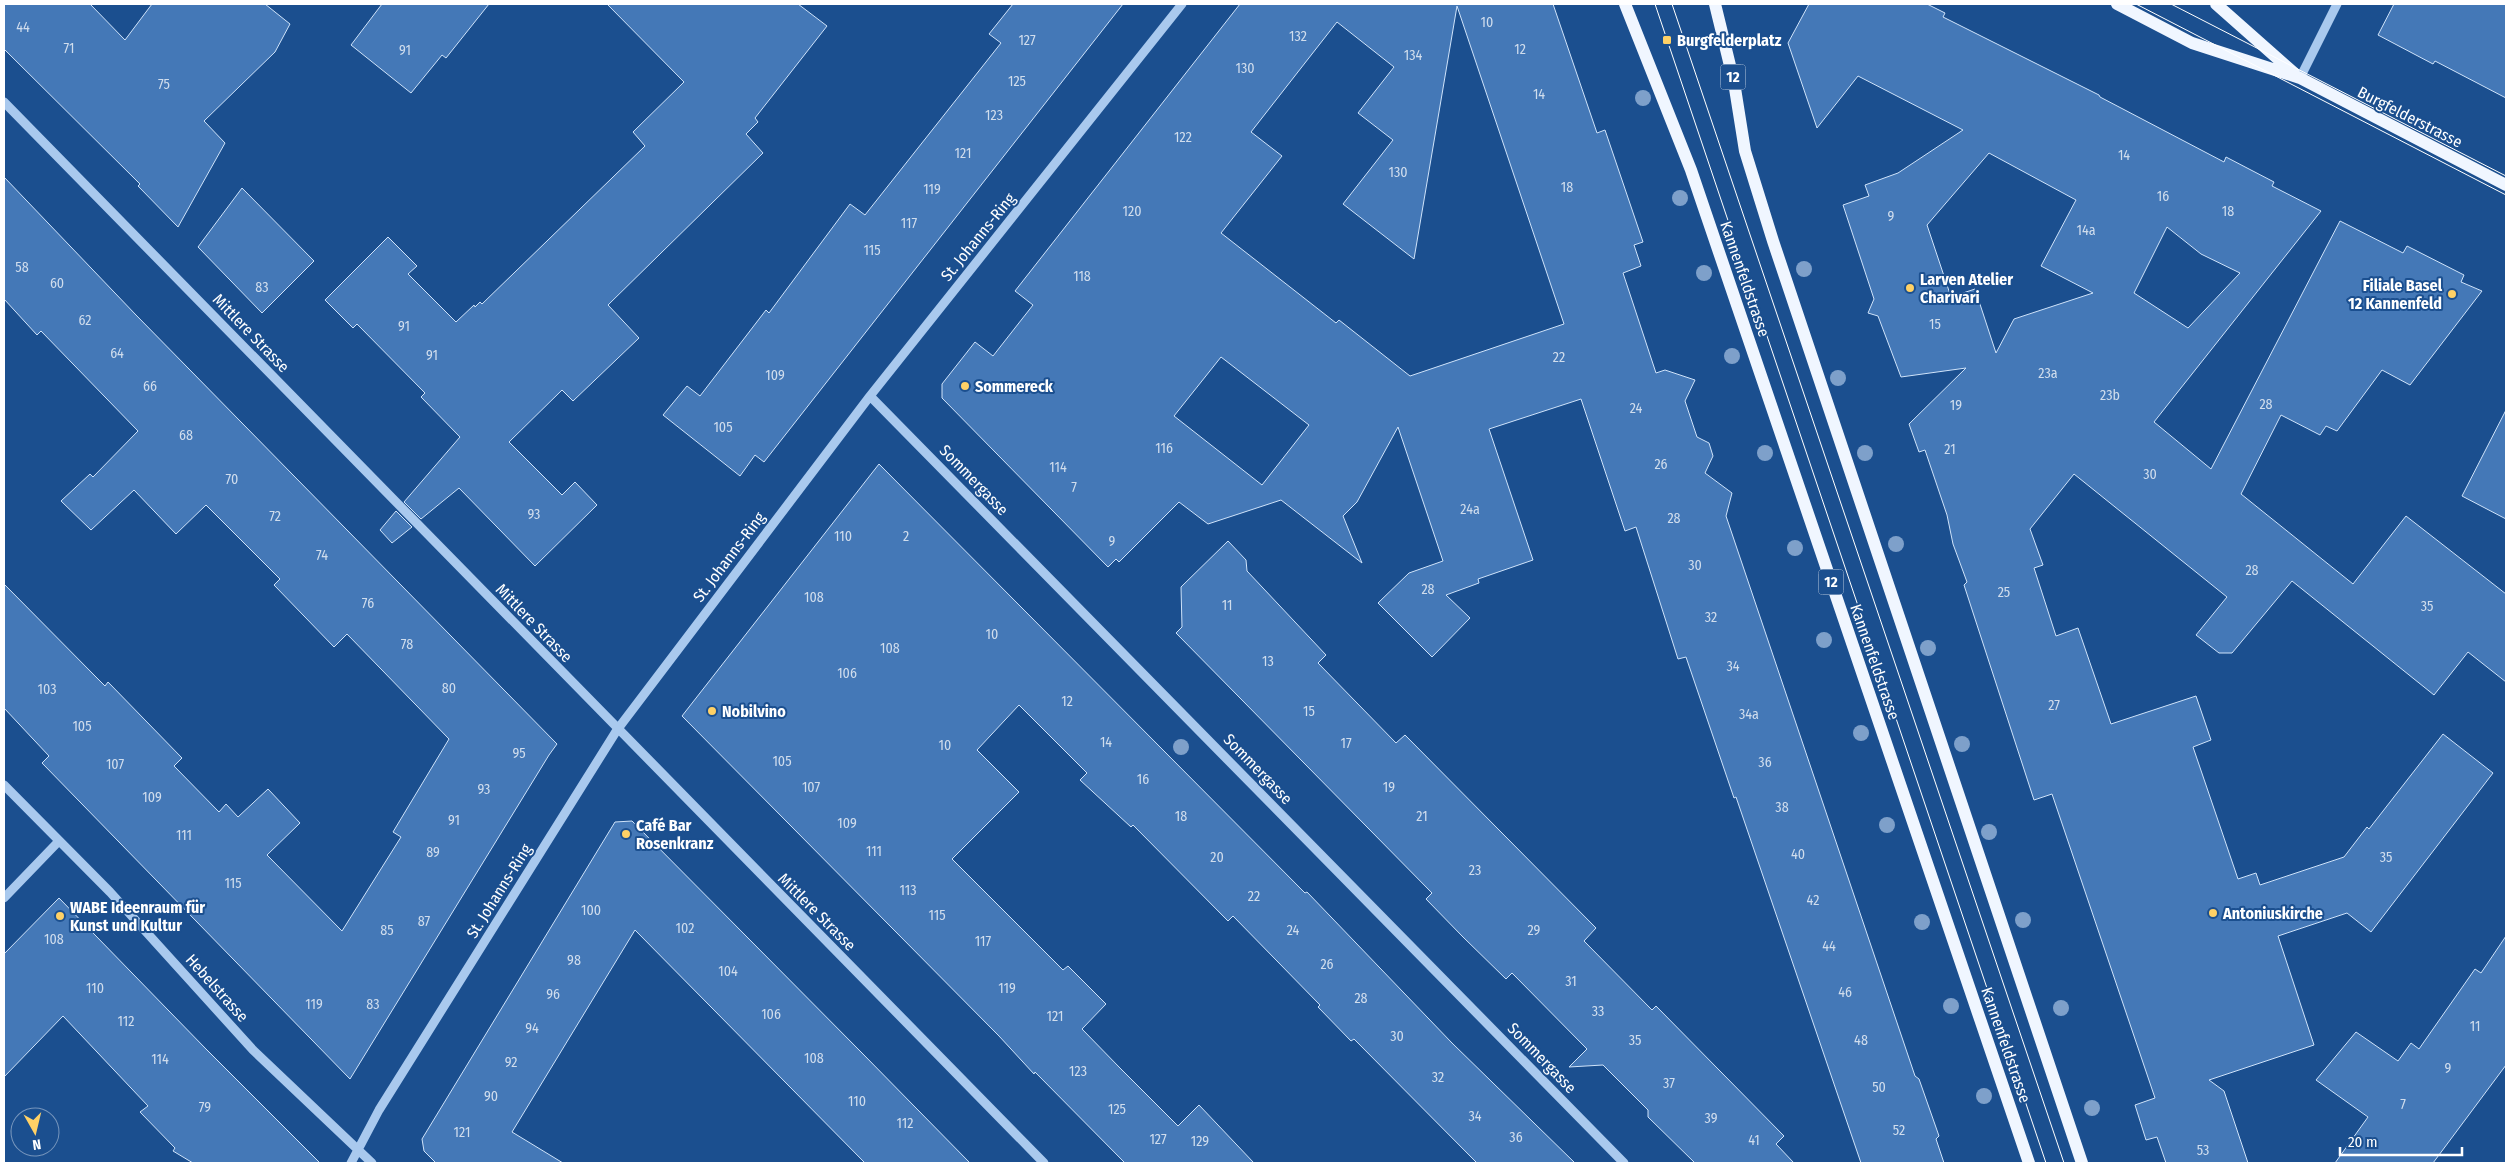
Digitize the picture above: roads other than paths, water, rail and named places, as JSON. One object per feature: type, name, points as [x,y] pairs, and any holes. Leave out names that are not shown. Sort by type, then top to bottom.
[{"type":"main road","name":"Kannenfeldstrasse","points":[[1625,4],[1691,170],[2029,1163]]},
{"type":"main road","name":"12","points":[[1715,4],[1734,82],[1745,151],[1773,242],[2082,1163]]},
{"type":"main road","name":"Burgfelderstrasse","points":[[2117,4],[2192,43],[2300,78],[2506,185]]},
{"type":"main road","name":"Burgfelderstrasse","points":[[2216,4],[2300,78]]},
{"type":"street","name":"St. Johanns-Ring","points":[[351,1163],[379,1110],[617,730],[870,396],[1182,4]]},
{"type":"street","points":[[2300,78],[2338,4]]},
{"type":"street","name":"Mittlere Strasse","points":[[4,102],[617,730],[1044,1163]]},
{"type":"street","name":"Sommergasse","points":[[870,396],[1624,1163]]},
{"type":"street","name":"Hebelstrasse","points":[[4,785],[58,842],[110,892],[253,1050],[372,1163]]},
{"type":"street","points":[[4,898],[58,842]]},
{"type":"tram line","points":[[1655,4],[2046,1163]]},
{"type":"tram line","points":[[1672,4],[2064,1163]]},
{"type":"tram line","points":[[2136,4],[2506,195]]},
{"type":"tram line","points":[[2171,4],[2506,176]]},
{"type":"place","name":"Burgfelderplatz","points":[[1667,40]]},
{"type":"place","name":"Larven Atelier Charivari","points":[[1910,288]]},
{"type":"place","name":"Filiale Basel 12 Kannenfeld","points":[[2452,294]]},
{"type":"place","name":"Sommereck","points":[[965,386]]},
{"type":"place","name":"Nobilvino","points":[[712,711]]},
{"type":"place","name":"Café Bar Rosenkranz","points":[[626,834]]},
{"type":"place","name":"Antoniuskirche","points":[[2213,913]]},
{"type":"place","name":"WABE Ideenraum für Kunst und Kultur","points":[[60,916]]}]
